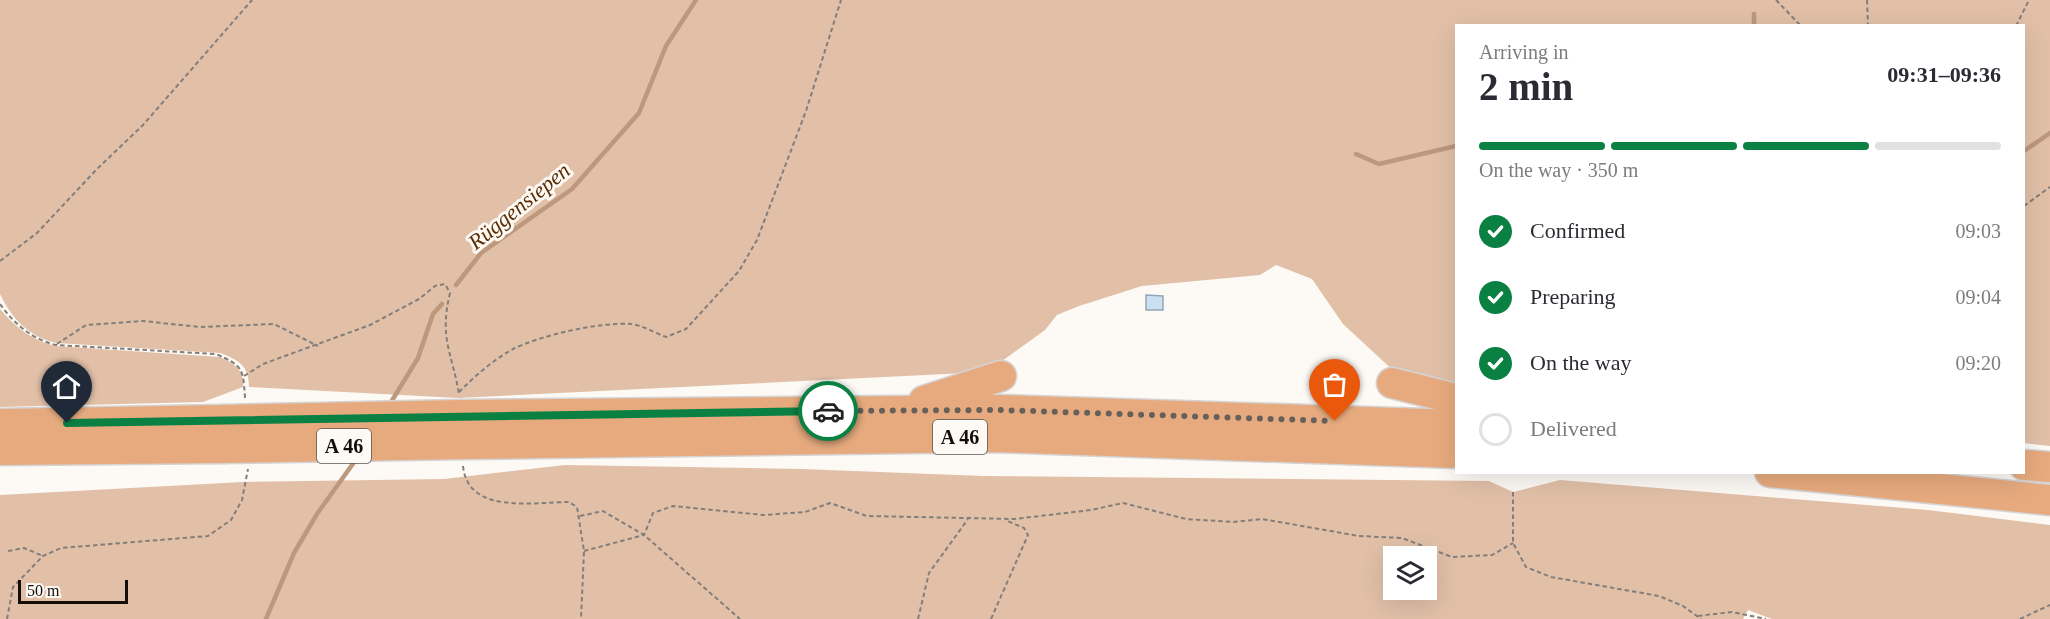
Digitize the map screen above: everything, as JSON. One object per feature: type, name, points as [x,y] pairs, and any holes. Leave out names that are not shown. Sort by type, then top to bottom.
[{"type":"highway","points":[[782,411],[817,402],[928,401],[1001,376]]},
{"type":"highway","points":[[1392,383],[1455,399]]},
{"type":"highway","name":"A 46","points":[[464,430],[782,411],[1000,410],[1455,425]]},
{"type":"highway","name":"A 46","points":[[0,424],[222,434]]},
{"type":"highway","name":"A 46","points":[[0,450],[222,434],[464,430],[994,437],[1455,453]]},
{"type":"highway","points":[[2025,465],[2050,467]]},
{"type":"highway","points":[[1790,474],[2050,500]]},
{"type":"path","points":[[0,261],[37,233],[96,169],[143,125],[252,0]]},
{"type":"path","points":[[244,376],[263,364],[318,346],[370,325],[419,299],[435,286],[445,284],[450,293],[444,318],[447,349],[459,392],[474,377],[514,349],[549,338],[586,328],[632,324],[666,337],[686,329],[738,271],[757,240],[806,111],[828,37],[842,0]]},
{"type":"path","points":[[1776,0],[1799,24]]},
{"type":"path","points":[[1867,0],[1868,24]]},
{"type":"path","points":[[2017,24],[2029,0]]},
{"type":"path","points":[[2025,205],[2050,187]]},
{"type":"path","points":[[0,304],[14,321],[39,340],[56,345],[216,354],[238,364],[244,376],[244,398]]},
{"type":"path","points":[[56,345],[86,325],[142,321],[200,327],[274,324],[318,346]]},
{"type":"path","points":[[7,619],[13,587],[43,556],[60,548],[208,536],[231,520],[242,500],[247,465]]},
{"type":"path","points":[[464,476],[479,496],[504,503],[569,502],[577,507],[584,551],[581,619]]},
{"type":"path","points":[[1513,492],[1512,543],[1526,567],[1541,575],[1659,596],[1683,606],[1700,617],[1732,612],[1766,619]]},
{"type":"path","points":[[644,535],[653,513],[673,506],[764,515],[805,512],[830,503],[867,516],[1002,519],[1090,510],[1123,503],[1186,519],[1233,522],[1262,519],[1359,536],[1402,538],[1452,557],[1492,555],[1512,543]]},
{"type":"path","points":[[580,516],[603,511],[644,535],[740,619]]},
{"type":"path","points":[[918,619],[929,573],[968,518]]},
{"type":"path","points":[[992,619],[1028,535],[1024,528],[1002,519]]},
{"type":"path","points":[[584,551],[644,535]]},
{"type":"path","points":[[8,551],[24,548],[43,556]]},
{"type":"path","points":[[2020,619],[2050,605]]},
{"type":"shaded area","points":[[0,0],[2050,0],[2050,446],[2025,443],[2025,24],[1455,24],[1455,389],[1397,374],[1343,324],[1312,279],[1276,265],[1260,275],[1142,286],[1079,306],[1057,315],[1045,330],[987,372],[458,398],[249,387],[249,380],[242,365],[233,358],[220,353],[56,343],[46,340],[29,331],[16,319],[0,294]]},
{"type":"shaded area","points":[[0,309],[25,332],[40,341],[56,346],[220,357],[240,371],[243,387],[203,402],[0,407]]},
{"type":"shaded area","points":[[565,465],[802,469],[983,476],[1489,481],[1513,492],[1560,480],[1928,510],[2050,525],[2050,619],[1772,619],[1748,610],[1743,619],[0,619],[0,495],[243,482],[444,479]]},
{"type":"building","points":[[1146,295],[1163,296],[1163,310],[1146,310]]},
{"type":"waterway","name":"Rüggensiepen","points":[[456,285],[481,253],[572,189],[639,113],[666,46],[696,0]]},
{"type":"waterway","points":[[1754,14],[1754,24]]},
{"type":"waterway","points":[[2025,150],[2050,133]]},
{"type":"waterway","points":[[1356,154],[1379,164],[1455,146]]},
{"type":"waterway","name":"Rüggensiepen","points":[[388,407],[418,358],[433,314],[442,304]]},
{"type":"waterway","name":"Rüggensiepen","points":[[266,619],[294,553],[317,514],[357,458]]},
{"type":"way so far","points":[[828,411],[1000,410],[1335,421]]},
{"type":"route","points":[[67,423],[828,411]]}]
